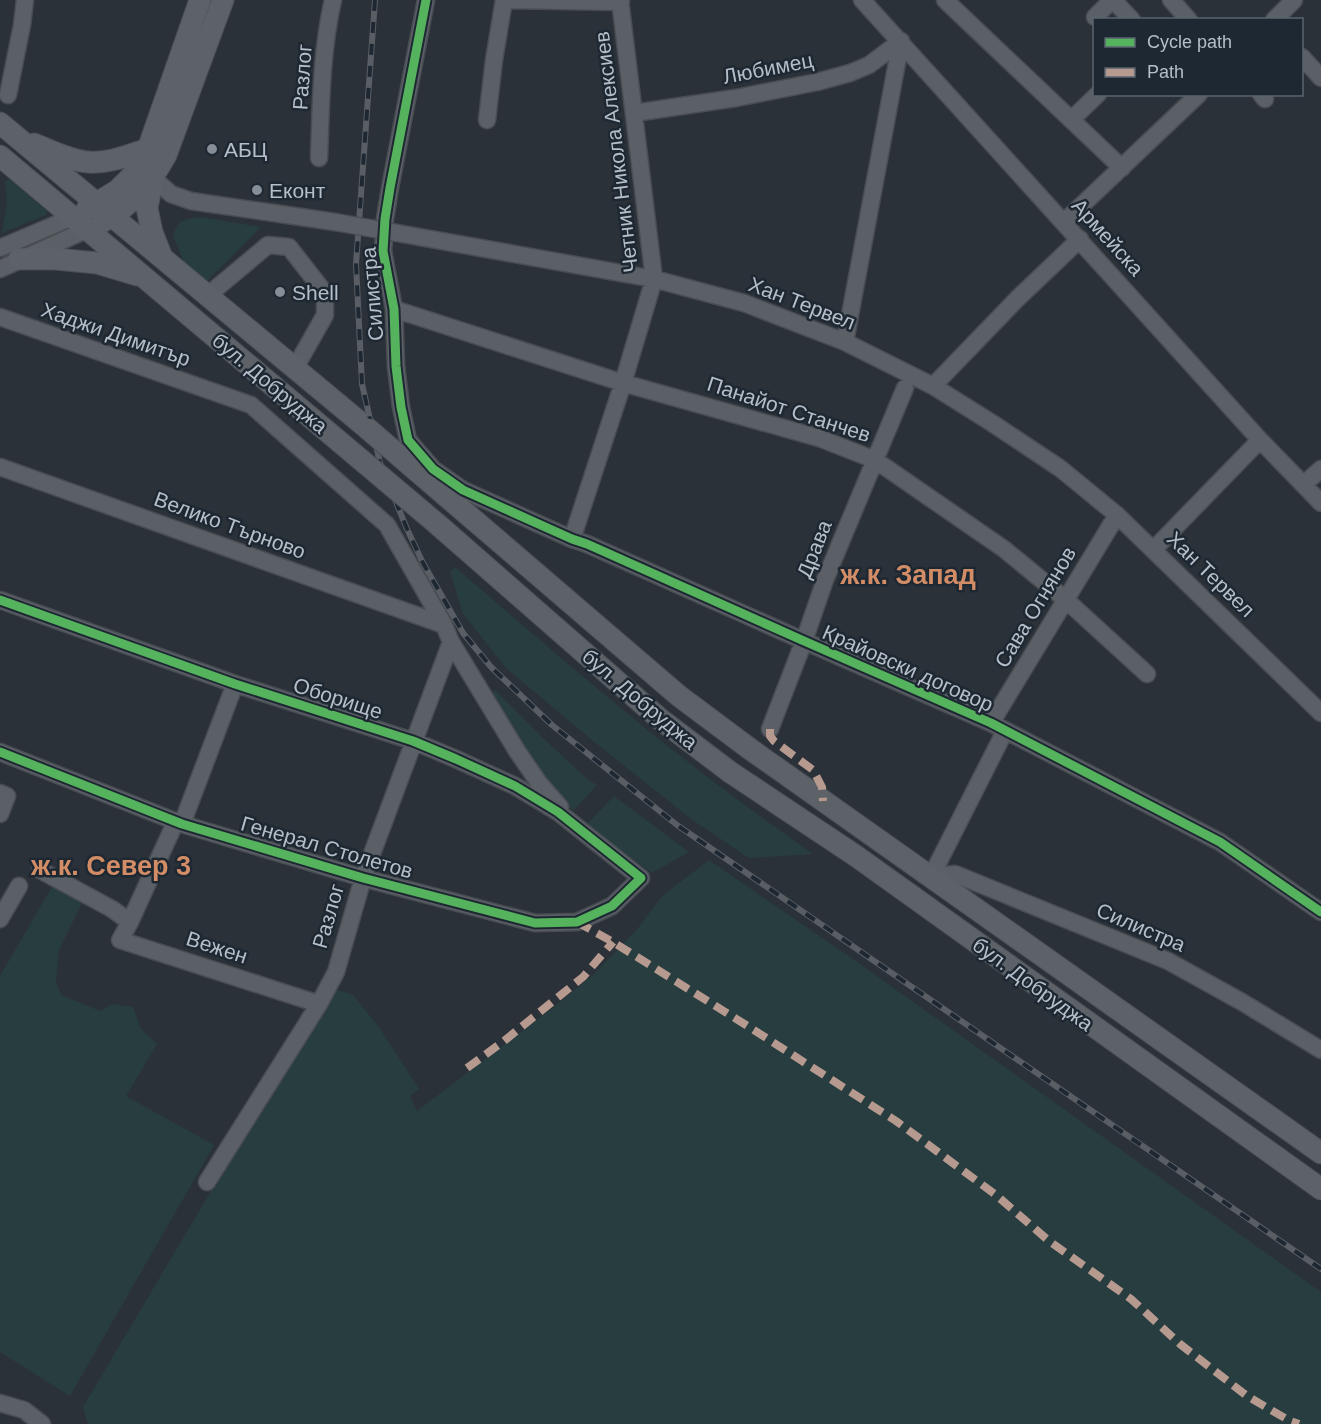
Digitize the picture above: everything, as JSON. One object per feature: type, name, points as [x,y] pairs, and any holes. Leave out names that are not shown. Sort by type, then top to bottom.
[{"type":"main road","points":[[105,210],[118,190],[136,172],[148,149],[200,0]]},
{"type":"main road","points":[[81,223],[105,210],[129,204],[153,178],[166,155],[223,0]]},
{"type":"main road","points":[[7,129],[58,154],[88,162],[114,160],[148,149]]},
{"type":"main road","name":"бул. Добруджа","points":[[7,129],[368,429],[455,493],[679,696],[750,749],[1321,1153]]},
{"type":"main road","name":"бул. Добруджа","points":[[0,156],[436,523],[660,719],[730,772],[856,856],[1321,1189]]},
{"type":"main road","points":[[153,178],[147,208],[152,232],[162,259]]},
{"type":"main road","points":[[20,259],[56,259],[97,263],[145,277]]},
{"type":"main road","points":[[257,372],[275,352]]},
{"type":"street","points":[[8,95],[25,0]]},
{"type":"street","name":"Разлог","points":[[319,158],[323,71],[333,0]]},
{"type":"street","name":"Силистра","points":[[426,0],[385,219],[383,251],[394,309],[396,366],[408,440],[455,493]]},
{"type":"street","points":[[487,120],[504,0]]},
{"type":"street","points":[[510,0],[621,1]]},
{"type":"street","name":"Армейска","points":[[862,0],[1260,440],[1321,503]]},
{"type":"street","points":[[945,0],[1122,168]]},
{"type":"street","points":[[1095,17],[1113,0],[1130,18]]},
{"type":"street","points":[[1171,0],[1184,18]]},
{"type":"street","points":[[1276,18],[1294,0]]},
{"type":"street","name":"Четник Никола Алексиев","points":[[572,539],[654,279],[621,1]]},
{"type":"street","points":[[845,342],[901,41]]},
{"type":"street","name":"Любимец","points":[[634,113],[736,98],[818,82],[869,65],[901,41]]},
{"type":"street","points":[[1303,58],[1321,78]]},
{"type":"street","points":[[1071,120],[1096,96]]},
{"type":"street","points":[[1064,222],[1197,96]]},
{"type":"street","points":[[148,149],[149,167],[153,178]]},
{"type":"street","name":"Хан Тервел","points":[[153,178],[171,194],[191,201],[335,222],[654,279],[744,303],[845,342],[933,386],[1061,469],[1154,549],[1321,713]]},
{"type":"street","points":[[0,248],[81,223]]},
{"type":"street","points":[[0,269],[81,223]]},
{"type":"street","points":[[933,386],[1017,299],[1080,239]]},
{"type":"street","points":[[207,296],[268,245],[289,247],[325,293],[325,315],[295,368]]},
{"type":"street","name":"Панайот Станчев","points":[[394,309],[623,383],[819,438],[875,460],[1004,549],[1066,600],[1147,674]]},
{"type":"street","name":"Хаджи Димитър","points":[[0,317],[251,405],[387,525],[444,625]]},
{"type":"street","name":"Драва","points":[[770,729],[825,580],[905,388]]},
{"type":"street","points":[[1154,549],[1260,440]]},
{"type":"street","name":"Велико Търново","points":[[0,467],[444,625]]},
{"type":"street","points":[[1304,484],[1321,469]]},
{"type":"street","name":"Крайовски договор","points":[[455,493],[587,544],[998,727],[1220,842],[1321,912]]},
{"type":"street","name":"Сава Огнянов","points":[[931,877],[998,727],[1066,600],[1117,515]]},
{"type":"street","name":"Оборище","points":[[2,605],[235,684],[413,741],[515,786],[558,812],[641,878]]},
{"type":"street","points":[[444,625],[451,642],[538,783],[578,828]]},
{"type":"street","name":"Разлог","points":[[207,1182],[319,1004],[336,972],[363,878],[451,642]]},
{"type":"street","points":[[179,823],[235,684]]},
{"type":"street","name":"Генерал Столетов","points":[[0,752],[179,823],[363,878],[535,923],[577,922],[612,906],[641,878]]},
{"type":"street","points":[[0,793],[7,796],[0,814]]},
{"type":"street","name":"Вежен","points":[[179,823],[120,940],[319,1004]]},
{"type":"street","points":[[40,870],[112,909],[130,922]]},
{"type":"street","name":"Силистра","points":[[931,877],[955,874],[1168,961],[1321,1050]]},
{"type":"street","points":[[0,919],[19,886]]},
{"type":"street","points":[[0,1403],[24,1410],[42,1424]]},
{"type":"green space","points":[[9,179],[47,211],[46,215],[2,233],[7,202],[5,182]]},
{"type":"green space","points":[[201,217],[261,227],[206,282],[185,264],[173,236],[182,221]]},
{"type":"green space","points":[[455,567],[658,739],[813,854],[749,858],[691,819],[593,741],[507,669],[463,614],[450,571]]},
{"type":"green space","points":[[495,690],[542,737],[585,777],[597,785],[573,811],[539,772],[491,696]]},
{"type":"green space","points":[[614,796],[689,852],[652,873],[586,825]]},
{"type":"green space","points":[[709,860],[860,964],[1321,1292],[1321,1424],[88,1424],[83,1407],[227,1164],[257,1121],[337,990],[353,995],[379,1027],[419,1089],[410,1096],[417,1111],[594,974],[638,928],[662,896]]},
{"type":"green space","points":[[53,885],[75,897],[81,905],[59,950],[56,981],[61,995],[100,1011],[112,1004],[133,1007],[141,1029],[157,1044],[126,1096],[214,1145],[70,1396],[0,1352],[0,976]]},
{"type":"railway","points":[[375,0],[356,264],[362,384],[380,463],[423,563],[463,633],[491,667],[552,725],[677,825],[1321,1269]]},
{"type":"marked path","points":[[770,729],[770,736],[774,741],[813,770],[822,787],[823,801]]},
{"type":"marked path","points":[[577,922],[613,942],[896,1121],[996,1195],[1049,1241],[1131,1299],[1180,1344],[1247,1396],[1299,1424]]},
{"type":"marked path","points":[[467,1068],[583,977],[613,942]]},
{"type":"cycle path","points":[[426,0],[390,188],[383,251],[394,309],[396,366],[408,440],[433,469],[463,490],[991,723],[1220,842],[1321,912]]},
{"type":"cycle path","points":[[0,600],[235,684],[413,741],[456,759],[515,786],[558,812],[641,878],[612,906],[577,922],[535,923],[363,878],[182,824],[0,752]]},
{"type":"place","name":"АБЦ","points":[[212,149]]},
{"type":"place","name":"Еконт","points":[[257,190]]},
{"type":"place","name":"Shell","points":[[280,292]]},
{"type":"district","name":"ж.к. Запад","points":[[908,575]]},
{"type":"district","name":"ж.к. Север 3","points":[[111,866]]}]
